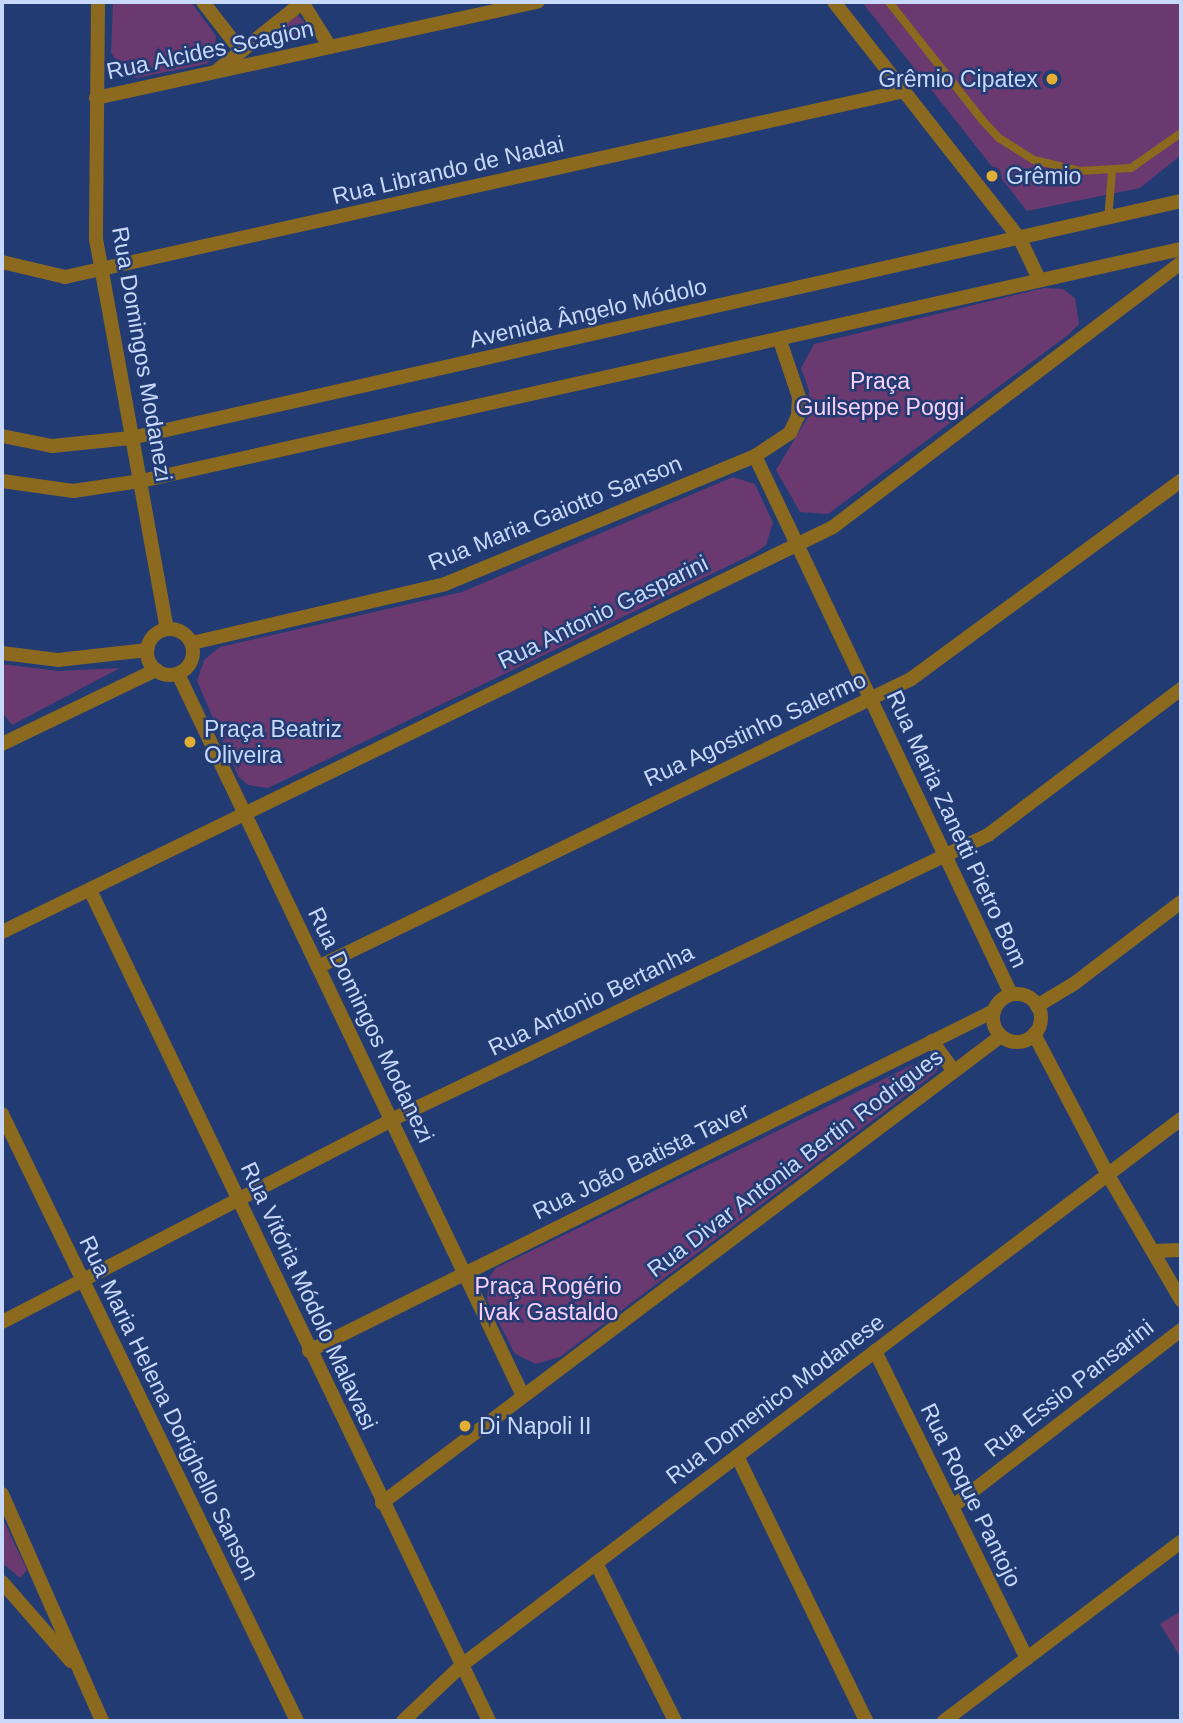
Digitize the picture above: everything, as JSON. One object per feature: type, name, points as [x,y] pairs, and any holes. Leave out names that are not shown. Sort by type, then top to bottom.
[{"type":"street","name":"Rua Domingos Modanezi","points":[[98,2],[96,239],[167,629]]},
{"type":"street","points":[[203,2],[242,51]]},
{"type":"street","points":[[216,72],[303,2],[330,47]]},
{"type":"street","name":"Rua Alcides Scagion","points":[[96,98],[538,2]]},
{"type":"street","points":[[834,2],[1020,239],[1038,277]]},
{"type":"street","name":"Rua Librando de Nadai","points":[[2,262],[65,277],[904,91]]},
{"type":"street","name":"Avenida Ângelo Módolo","points":[[2,436],[52,446],[131,438],[1108,220],[1181,201]]},
{"type":"street","points":[[2,481],[73,491],[141,481],[780,341],[1038,277],[1181,249]]},
{"type":"street","name":"Rua Antonio Gasparini","points":[[2,932],[833,527],[1181,263]]},
{"type":"street","name":"Rua Maria Gaiotto Sanson","points":[[192,643],[445,584],[755,456],[790,433],[798,416],[799,397],[780,341]]},
{"type":"street","name":"Rua Maria Zanetti Pietro Bom","points":[[755,456],[1011,994]]},
{"type":"street","name":"Rua Agostinho Salermo","points":[[318,967],[911,679],[1181,481]]},
{"type":"street","points":[[2,743],[156,670],[178,674],[193,658],[192,643],[182,632],[167,629],[153,636],[147,650],[156,670]]},
{"type":"street","points":[[2,653],[58,660],[147,650]]},
{"type":"street","name":"Rua Domingos Modanezi","points":[[178,674],[523,1396]]},
{"type":"street","name":"Rua Antonio Bertanha","points":[[2,1322],[391,1120],[988,835],[1181,689]]},
{"type":"street","name":"Rua Vitória Módolo Malavasi","points":[[90,890],[309,1351],[489,1721]]},
{"type":"street","points":[[1037,1006],[1075,983],[1181,902]]},
{"type":"street","points":[[1011,994],[1026,995],[1037,1006],[1040,1020],[1034,1034],[1022,1041],[1001,1036],[994,1024],[994,1011],[1011,994]]},
{"type":"street","name":"Rua João Batista Taver","points":[[309,1351],[994,1011]]},
{"type":"street","points":[[1034,1034],[1108,1175],[1181,1300]]},
{"type":"street","name":"Rua Divar Antonia Bertin Rodrigues","points":[[382,1503],[1001,1036]]},
{"type":"street","points":[[932,1041],[954,1071]]},
{"type":"street","name":"Rua Maria Helena Dorighello Sanson","points":[[2,1114],[297,1721]]},
{"type":"street","name":"Rua Domenico Modanese","points":[[403,1721],[462,1665],[1181,1119]]},
{"type":"street","points":[[1153,1251],[1181,1251]]},
{"type":"street","name":"Rua Essio Pansarini","points":[[952,1507],[1181,1330]]},
{"type":"street","name":"Rua Roque Pantojo","points":[[876,1351],[1027,1659]]},
{"type":"street","points":[[737,1456],[866,1721]]},
{"type":"street","points":[[2,1494],[102,1721]]},
{"type":"street","points":[[944,1721],[1181,1542]]},
{"type":"street","points":[[596,1563],[674,1721]]},
{"type":"street","points":[[2,1582],[78,1670]]},
{"type":"lane","points":[[889,2],[999,138],[1053,166],[1112,171],[1147,161],[1181,133]]},
{"type":"lane","points":[[1108,220],[1112,171]]},
{"type":"green space","points":[[113,2],[191,2],[216,36],[214,56],[206,64],[136,78],[126,73],[111,53]]},
{"type":"green space","name":"Grêmio Cipatex","points":[[862,2],[1181,2],[1181,155],[1140,188],[1027,211]]},
{"type":"green space","points":[[297,14],[307,25],[307,38],[261,47]]},
{"type":"green space","name":"Praça Guilseppe Poggi","points":[[1044,288],[1063,289],[1075,298],[1079,324],[1068,335],[828,514],[800,512],[776,470],[808,417],[809,391],[801,368],[814,344]]},
{"type":"green space","points":[[733,477],[755,484],[773,523],[766,545],[753,554],[268,788],[248,785],[238,776],[197,681],[204,660],[220,647],[462,592]]},
{"type":"green space","points":[[2,664],[58,671],[120,668],[12,725],[2,712]]},
{"type":"green space","name":"Praça Rogério Ivak Gastaldo","points":[[931,1056],[939,1067],[935,1073],[560,1357],[536,1364],[515,1354],[487,1300],[489,1277],[496,1268]]},
{"type":"green space","points":[[2,1517],[27,1570],[20,1578],[2,1563]]},
{"type":"green space","points":[[1181,1611],[1181,1658],[1160,1624]]},
{"type":"place","name":"Grêmio Cipatex","points":[[1052,79]]},
{"type":"place","name":"Grêmio","points":[[992,176]]},
{"type":"place","name":"Praça Beatriz Oliveira","points":[[190,742]]},
{"type":"place","name":"Di Napoli II","points":[[465,1426]]}]
